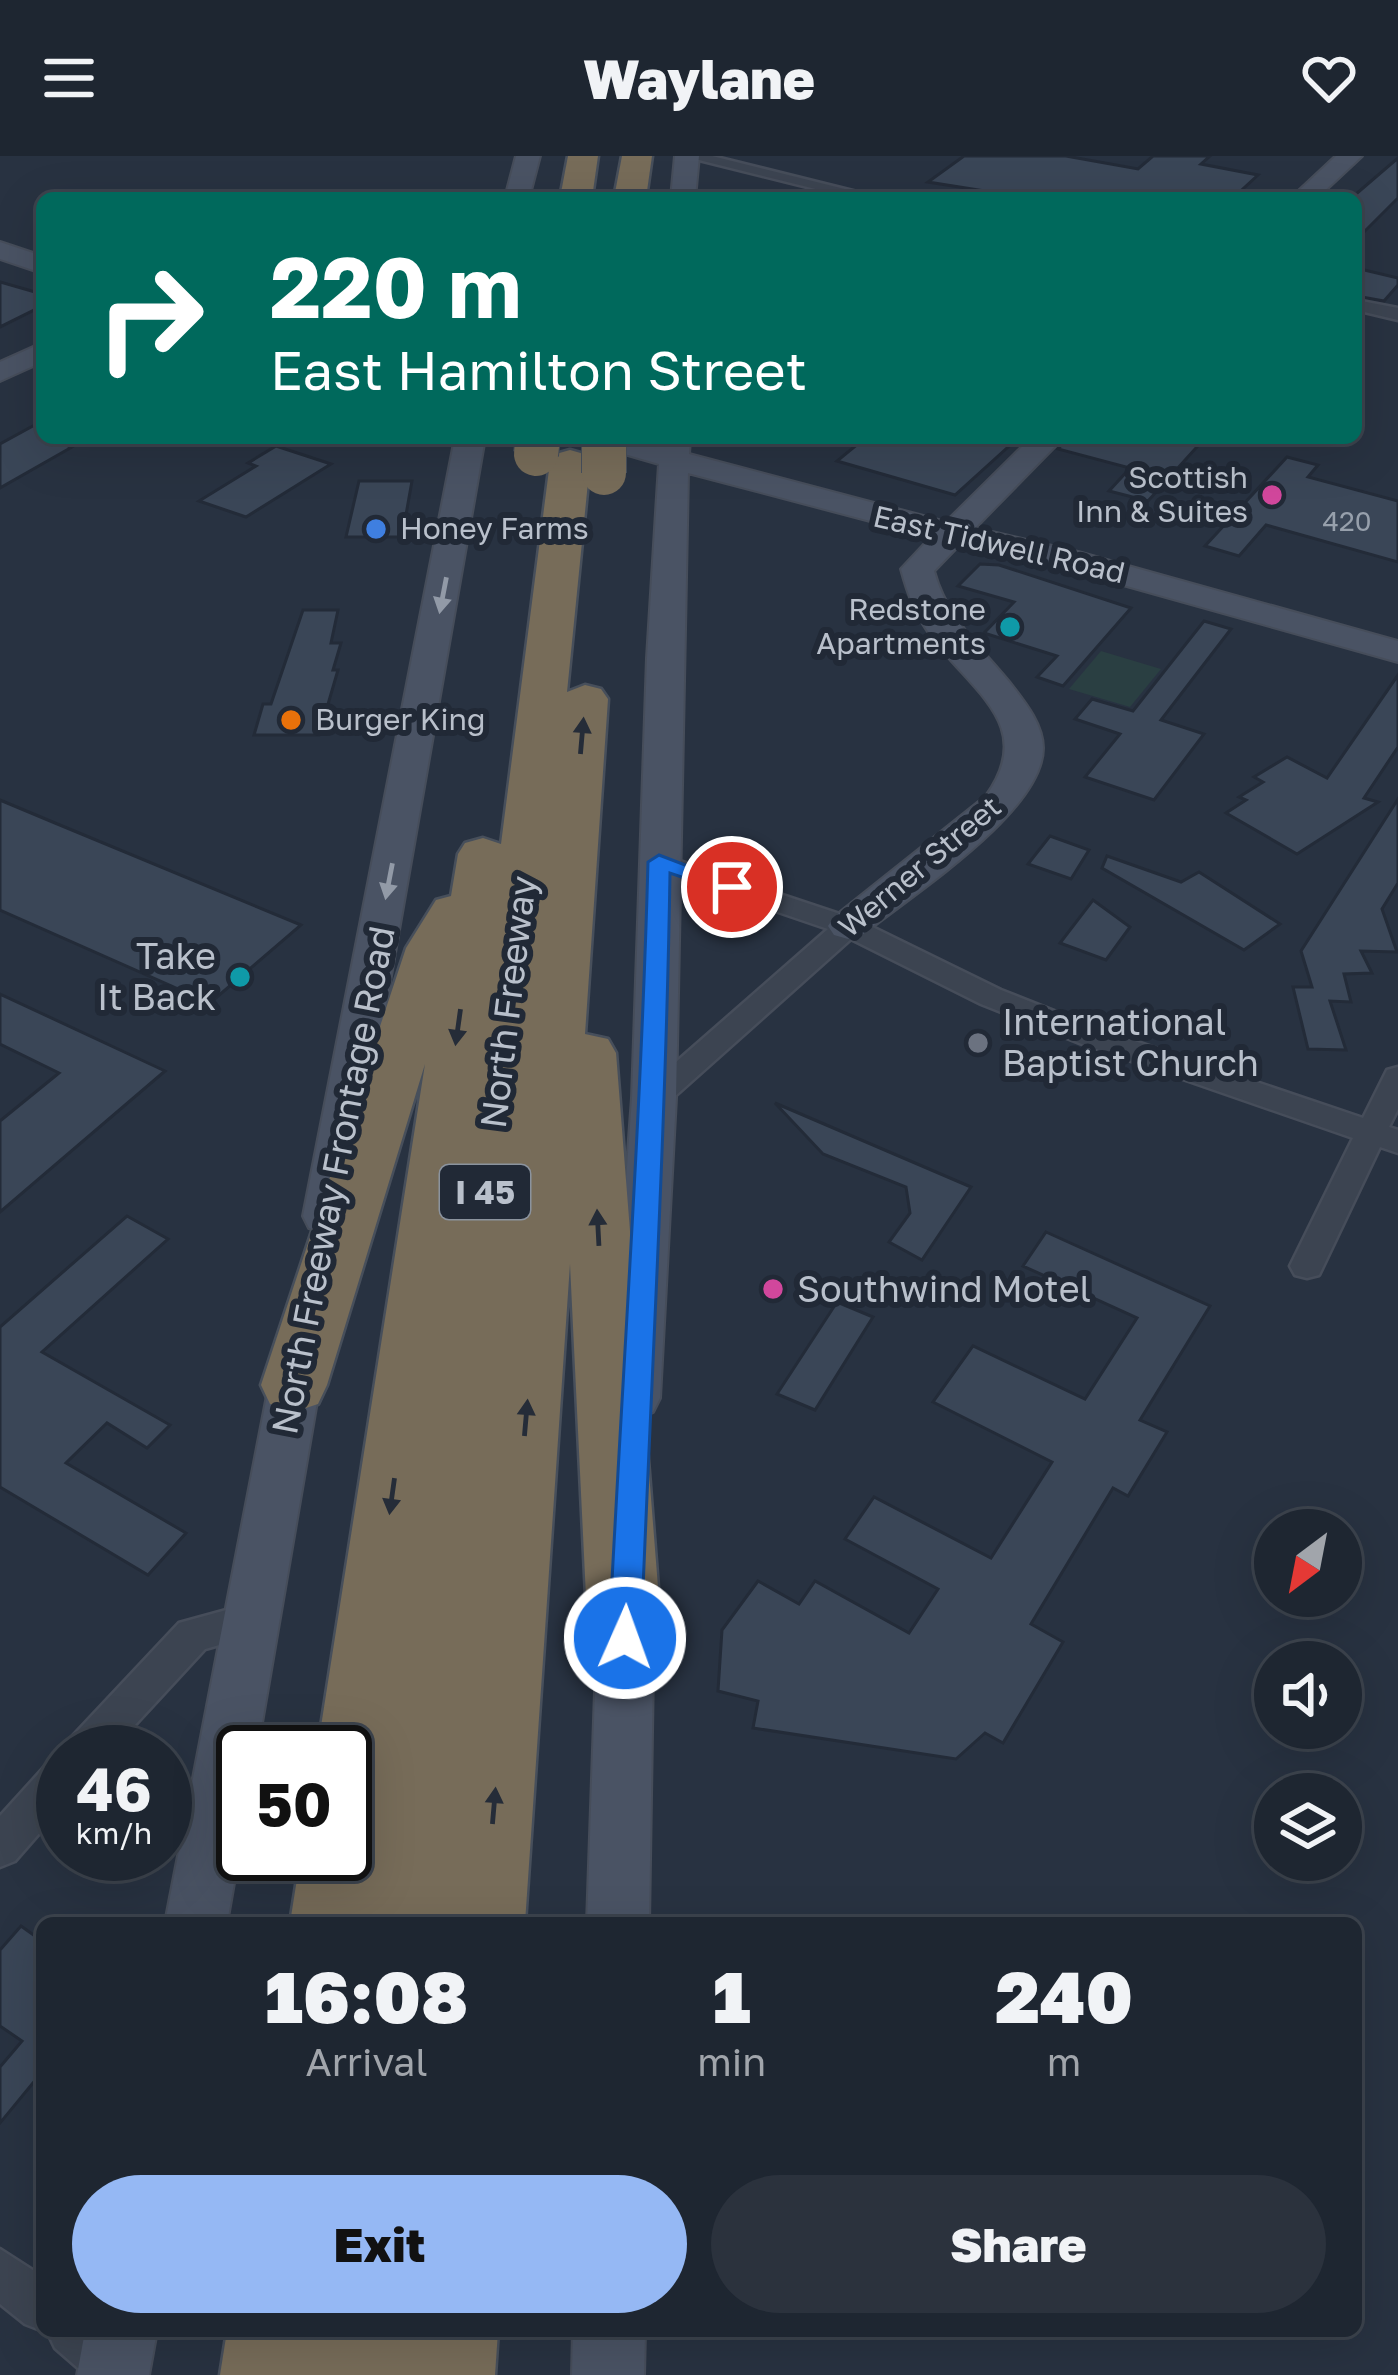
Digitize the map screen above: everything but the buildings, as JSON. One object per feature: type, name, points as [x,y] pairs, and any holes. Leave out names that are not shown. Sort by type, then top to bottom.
[{"type":"highway","points":[[577,192],[584,156]]},
{"type":"highway","points":[[603,192],[607,156]]},
{"type":"highway","points":[[632,192],[637,156]]},
{"type":"highway","name":"North Freeway","points":[[484,1917],[575,809],[569,447]]},
{"type":"highway","name":"North Freeway","points":[[359,1725],[481,869],[569,447]]},
{"type":"highway","name":"North Freeway","points":[[405,1917],[569,447]]},
{"type":"highway","points":[[575,809],[606,1384],[625,1638]]},
{"type":"highway","points":[[294,1385],[433,948],[481,869]]},
{"type":"highway","points":[[333,1917],[337,1881]]},
{"type":"highway","points":[[268,2375],[273,2337]]},
{"type":"highway","points":[[353,2375],[357,2337]]},
{"type":"highway","points":[[447,2375],[450,2337]]},
{"type":"main road","points":[[519,192],[528,156]]},
{"type":"main road","points":[[684,192],[689,156]]},
{"type":"main road","points":[[1310,192],[1350,156]]},
{"type":"main road","points":[[0,234],[36,245]]},
{"type":"main road","points":[[0,250],[36,263]]},
{"type":"main road","points":[[0,373],[36,355]]},
{"type":"main road","name":"North Freeway Frontage Road","points":[[197,1917],[474,444]]},
{"type":"main road","name":"Werner Street","points":[[848,926],[1005,799],[1027,752],[1014,710],[954,648],[919,594],[917,568],[1042,444]]},
{"type":"main road","points":[[569,447],[645,472],[679,456]]},
{"type":"main road","name":"East Tidwell Road","points":[[569,447],[679,456],[1398,632]]},
{"type":"main road","points":[[618,1917],[625,1638],[644,1216],[654,1098],[671,538],[679,456]]},
{"type":"main road","name":"East Tidwell Road","points":[[679,456],[837,506],[959,524]]},
{"type":"main road","points":[[671,538],[711,506],[739,494],[758,492],[837,506]]},
{"type":"main road","name":"East Tidwell Road","points":[[1188,582],[1398,652]]},
{"type":"main road","points":[[608,2375],[609,2337]]},
{"type":"street","points":[[689,156],[847,192]]},
{"type":"street","points":[[1362,306],[1398,314]]},
{"type":"street","points":[[659,862],[848,926],[991,997],[1092,1037],[1384,1137]]},
{"type":"street","name":"Werner Street","points":[[654,1098],[848,926]]},
{"type":"street","points":[[1307,1265],[1384,1137],[1398,1078]]},
{"type":"street","points":[[109,1725],[193,1635],[252,1620]]},
{"type":"street","points":[[0,1847],[36,1806]]},
{"type":"street","points":[[0,2273],[36,2302]]},
{"type":"green space","points":[[1101,651],[1161,669],[1130,707],[1069,689]]},
{"type":"place","name":"Scottish Inn & Suites","points":[[1272,495]]},
{"type":"place","name":"Honey Farms","points":[[376,529]]},
{"type":"place","name":"Redstone Apartments","points":[[1010,627]]},
{"type":"place","name":"Burger King","points":[[291,720]]},
{"type":"place","name":"Take It Back","points":[[240,977]]},
{"type":"place","name":"International Baptist Church","points":[[978,1043]]},
{"type":"place","name":"Southwind Motel","points":[[773,1289]]},
{"type":"route","points":[[625,1638],[644,1216],[654,1098],[659,862],[732,887]]}]
